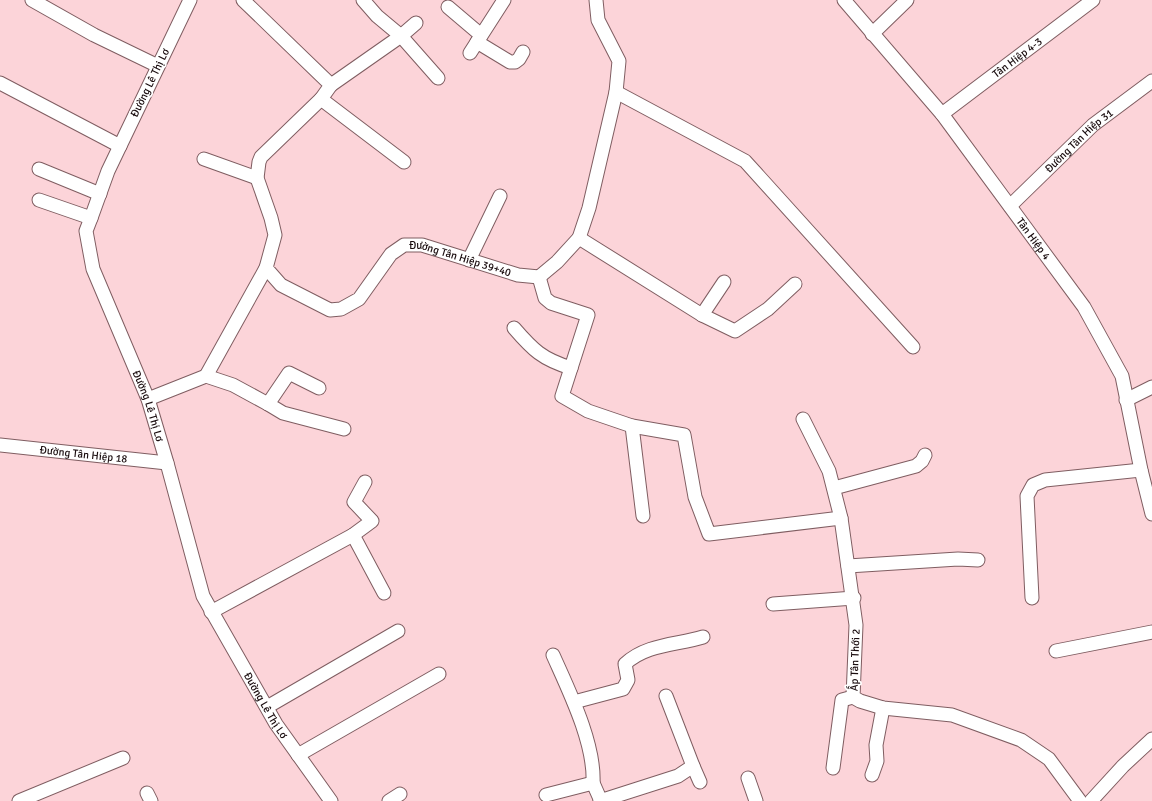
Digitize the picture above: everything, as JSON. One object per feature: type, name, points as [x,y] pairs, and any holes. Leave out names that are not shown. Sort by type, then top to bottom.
[{"type":"street","points":[[32,0],[94,35],[158,66]]},
{"type":"street","name":"Đường Lê Thị Lơ","points":[[190,0],[120,146],[86,231],[93,269],[148,399],[203,596],[267,707],[298,755],[331,801]]},
{"type":"street","points":[[243,0],[331,85]]},
{"type":"street","points":[[363,0],[377,16],[401,36],[438,78]]},
{"type":"street","points":[[470,54],[504,0]]},
{"type":"street","points":[[596,0],[598,20],[619,61],[616,92],[588,208],[579,238],[557,262],[539,277],[545,298],[551,303],[588,315],[562,396],[588,411],[632,426],[684,435],[695,497],[709,534],[841,518]]},
{"type":"street","name":"Tân Hiệp 4","points":[[844,0],[942,114],[1084,307],[1122,376],[1141,470],[1152,514]]},
{"type":"street","points":[[872,34],[907,0]]},
{"type":"street","name":"Tân Hiệp 4-3","points":[[942,114],[1093,0]]},
{"type":"street","points":[[448,7],[479,39],[510,62],[515,62],[519,59],[523,52]]},
{"type":"street","points":[[148,399],[206,376],[266,268],[275,235],[271,218],[257,178],[261,157],[321,99],[331,85],[401,36],[416,23]]},
{"type":"street","name":"Đường Tân Hiệp 31","points":[[1010,206],[1093,125],[1152,81]]},
{"type":"street","points":[[0,83],[120,146]]},
{"type":"street","points":[[616,92],[745,161],[913,347]]},
{"type":"street","points":[[321,99],[404,162]]},
{"type":"street","points":[[204,159],[257,178]]},
{"type":"street","points":[[39,169],[100,194]]},
{"type":"street","points":[[469,260],[500,196]]},
{"type":"street","points":[[39,200],[91,218]]},
{"type":"street","points":[[579,238],[702,315],[735,331],[768,309],[795,284]]},
{"type":"street","name":"Đường Tân Hiệp 39+40","points":[[266,268],[281,285],[330,310],[341,310],[359,299],[391,254],[404,245],[422,245],[518,275],[539,277]]},
{"type":"street","points":[[702,315],[724,282]]},
{"type":"street","points":[[514,328],[534,351],[554,363],[571,368]]},
{"type":"street","points":[[268,404],[289,373],[319,388]]},
{"type":"street","points":[[206,376],[233,385],[283,413],[344,429]]},
{"type":"street","points":[[1126,400],[1152,387]]},
{"type":"street","name":"Ấp Tân Thới 2","points":[[803,419],[829,471],[841,518],[854,598],[856,626],[853,697],[860,701],[883,708],[952,715],[1020,740],[1049,759],[1089,801]]},
{"type":"street","points":[[632,426],[643,516]]},
{"type":"street","name":"Đường Tân Hiệp 18","points":[[0,445],[167,464]]},
{"type":"street","points":[[834,488],[916,466],[925,456]]},
{"type":"street","points":[[1032,598],[1027,496],[1033,485],[1045,480],[1141,470]]},
{"type":"street","points":[[211,612],[353,534],[372,521],[354,502],[366,482]]},
{"type":"street","points":[[353,534],[384,593]]},
{"type":"street","points":[[848,566],[958,559],[978,560]]},
{"type":"street","points":[[773,604],[854,598]]},
{"type":"street","points":[[267,707],[398,631]]},
{"type":"street","points":[[1056,651],[1152,632]]},
{"type":"street","points":[[574,702],[623,689],[628,680],[625,664],[646,651],[661,646],[686,642],[703,637]]},
{"type":"street","points":[[553,655],[574,702],[594,768],[593,783],[600,801],[678,776],[693,766]]},
{"type":"street","points":[[298,755],[439,674]]},
{"type":"street","points":[[666,696],[700,782]]},
{"type":"street","points":[[833,768],[842,700],[853,697]]},
{"type":"street","points":[[872,775],[877,761],[876,745],[883,708]]},
{"type":"street","points":[[1089,801],[1122,766],[1152,739]]},
{"type":"street","points":[[19,801],[48,796],[123,758]]},
{"type":"street","points":[[748,778],[756,801]]},
{"type":"street","points":[[546,795],[593,783]]}]
